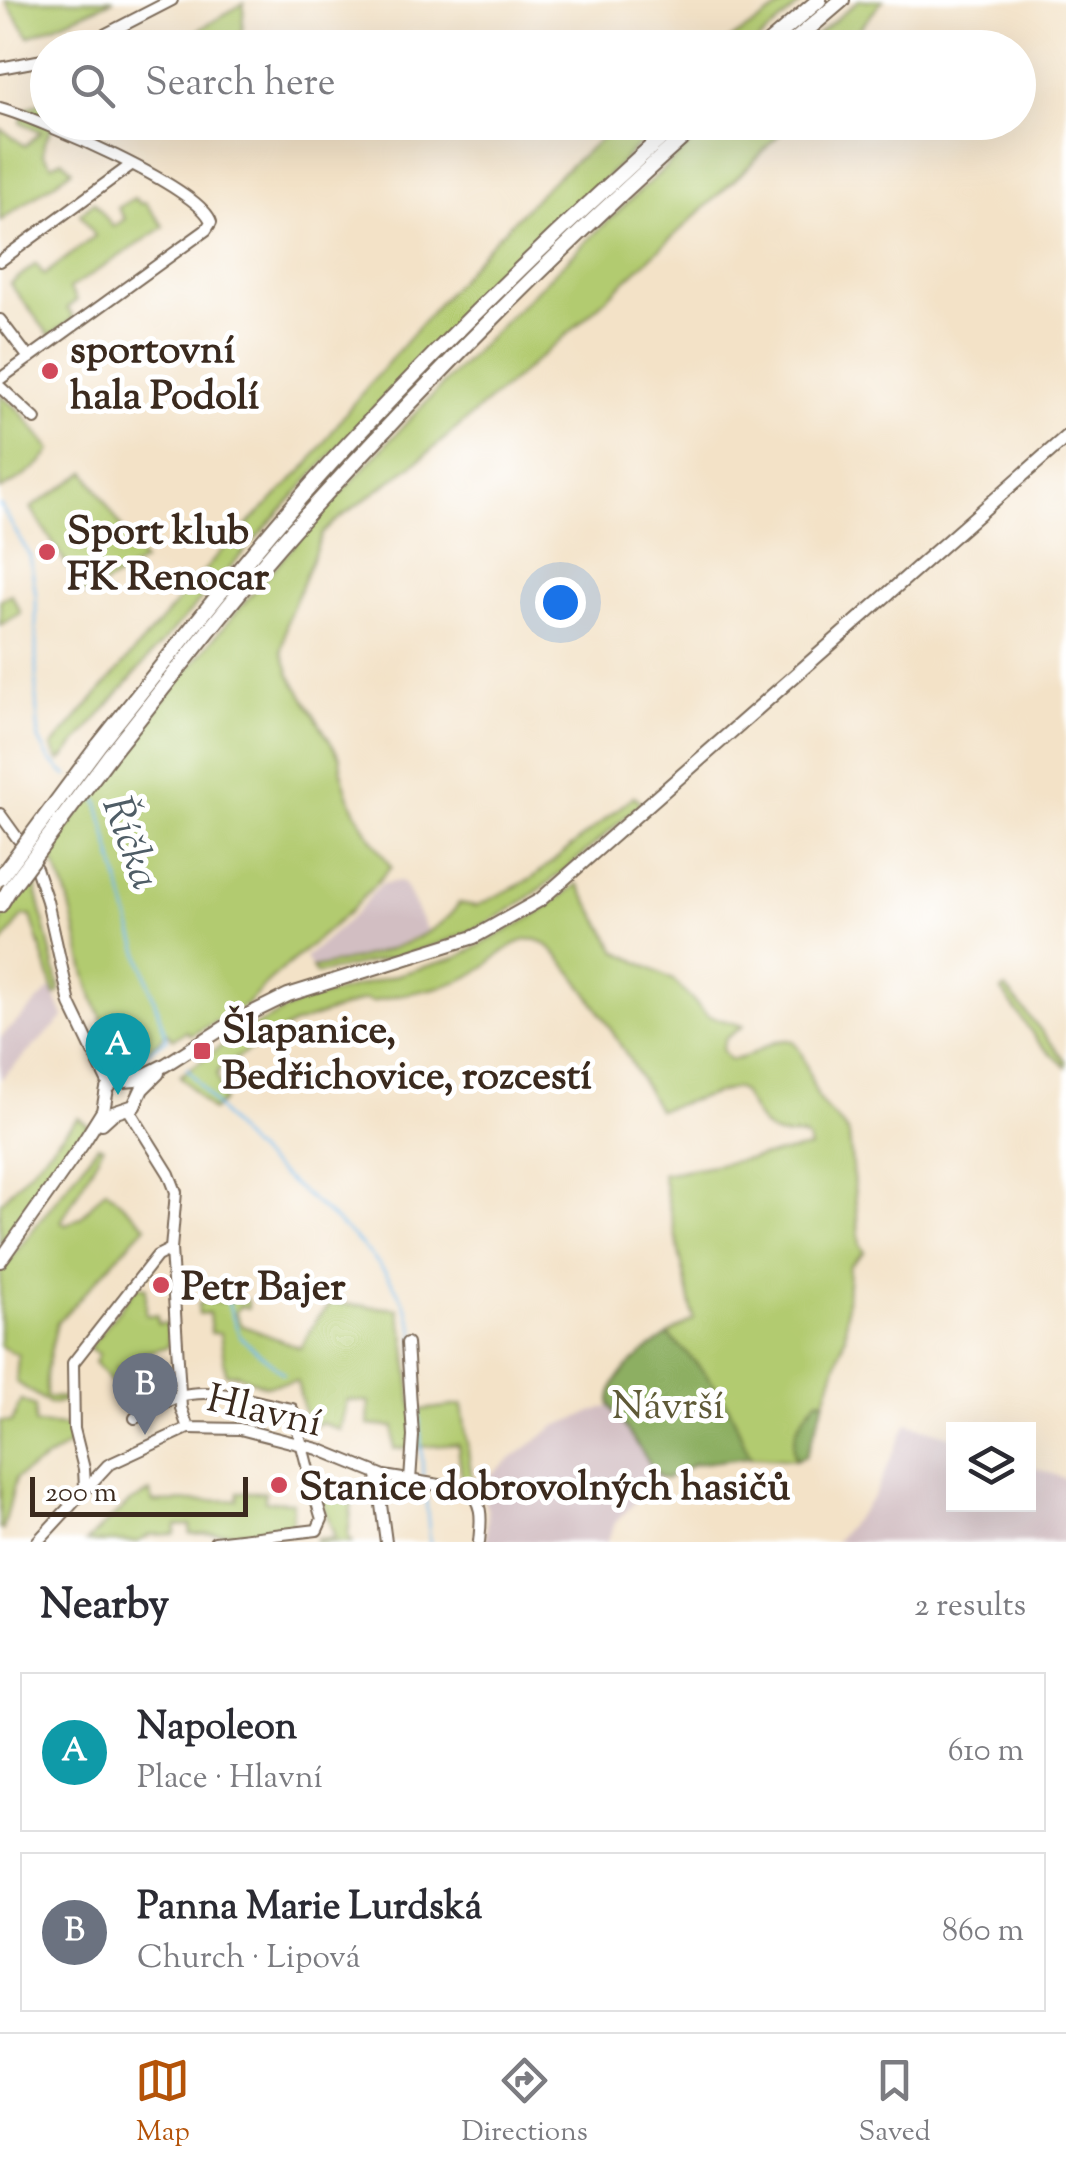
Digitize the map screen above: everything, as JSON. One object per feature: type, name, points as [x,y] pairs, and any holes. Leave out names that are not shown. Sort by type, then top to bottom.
[{"type":"highway","points":[[784,30],[819,0]]},
{"type":"highway","points":[[807,30],[842,0]]},
{"type":"highway","points":[[0,904],[5,884],[206,610],[349,443],[472,316],[659,140]]},
{"type":"highway","points":[[104,750],[353,465],[484,327],[680,140]]},
{"type":"main road","points":[[118,1108],[105,1093],[120,1082],[165,1065],[233,1022],[288,994],[474,938],[540,900],[1066,437]]},
{"type":"main road","points":[[0,1260],[83,1144],[165,1065]]},
{"type":"main road","points":[[120,1082],[138,1094]]},
{"type":"street","points":[[114,30],[172,0]]},
{"type":"street","points":[[0,68],[30,62]]},
{"type":"street","points":[[0,108],[30,119]]},
{"type":"street","points":[[0,379],[206,230],[211,222],[200,203],[164,180],[77,140]]},
{"type":"street","points":[[0,261],[131,165]]},
{"type":"street","points":[[0,320],[29,358]]},
{"type":"street","points":[[0,387],[35,419]]},
{"type":"street","points":[[0,814],[18,839]]},
{"type":"street","points":[[36,868],[48,901],[65,989],[77,1020],[120,1082]]},
{"type":"street","name":"Hlavní","points":[[118,1108],[164,1165],[176,1192],[171,1250],[180,1396],[188,1428],[240,1429],[303,1446],[377,1474],[472,1493],[480,1506],[479,1542]]},
{"type":"street","points":[[86,1488],[74,1429],[73,1363],[157,1256],[171,1250]]},
{"type":"street","points":[[407,1343],[413,1436],[410,1481]]},
{"type":"street","points":[[135,1418],[180,1396],[233,1394],[253,1403],[292,1410],[322,1519],[317,1530],[215,1542]]},
{"type":"street","points":[[37,1542],[108,1465],[188,1428]]},
{"type":"street","points":[[84,1469],[99,1472]]},
{"type":"street","points":[[377,1474],[386,1542]]},
{"type":"shaded area","points":[[400,881],[427,931],[366,959],[312,968],[305,958],[355,914],[381,884]]},
{"type":"shaded area","points":[[52,988],[64,1017],[0,1080],[0,1038]]},
{"type":"shaded area","points":[[610,1405],[659,1477],[615,1523],[607,1542],[486,1542],[488,1510],[483,1498],[488,1485],[484,1479],[556,1426]]},
{"type":"shaded area","points":[[907,1423],[946,1435],[946,1512],[1036,1512],[1036,1468],[1066,1479],[1066,1542],[835,1542],[874,1496]]},
{"type":"green space","points":[[5,0],[114,0],[45,30],[30,30],[29,37]]},
{"type":"green space","points":[[792,0],[805,0],[771,30],[745,30]]},
{"type":"green space","points":[[859,0],[883,0],[859,30],[823,30]]},
{"type":"green space","points":[[244,3],[242,30],[199,30]]},
{"type":"green space","points":[[30,108],[30,126],[21,122]]},
{"type":"green space","points":[[0,128],[25,146],[32,140],[46,140],[43,154],[52,165],[62,160],[72,170],[0,221]]},
{"type":"green space","points":[[599,140],[644,140],[371,411],[60,762],[52,747],[222,550],[307,466],[351,406],[481,254],[550,183]]},
{"type":"green space","points":[[696,140],[774,140],[572,330],[423,457],[322,534],[287,621],[282,651],[290,675],[340,758],[346,788],[358,816],[391,867],[350,911],[246,1005],[191,1035],[187,1031],[173,1039],[167,1033],[146,1053],[126,1061],[93,998],[68,898],[48,854],[188,670],[268,575],[390,440],[582,246]]},
{"type":"green space","points":[[134,198],[141,204],[145,202],[164,227],[69,289],[77,300],[67,308],[74,318],[50,336],[10,284],[36,264],[44,275],[95,236],[80,214],[94,202],[113,227],[125,219],[118,208]]},
{"type":"green space","points":[[0,395],[19,410],[51,450],[35,468],[0,490]]},
{"type":"green space","points":[[86,472],[143,561],[86,596],[31,508]]},
{"type":"green space","points":[[11,594],[21,613],[0,625],[0,600]]},
{"type":"green space","points":[[634,796],[641,803],[574,862],[527,898],[477,928],[433,946],[383,959],[316,974],[312,968],[393,948],[432,929],[459,903],[476,906],[531,879]]},
{"type":"green space","points":[[33,876],[60,992],[55,995],[31,916],[23,916],[0,947],[0,923]]},
{"type":"green space","points":[[578,884],[617,951],[673,980],[708,1016],[743,1026],[725,1039],[722,1050],[729,1059],[746,1056],[777,1041],[793,1041],[819,1099],[849,1136],[860,1245],[864,1252],[849,1266],[845,1336],[825,1400],[818,1399],[793,1451],[795,1460],[751,1457],[718,1391],[668,1335],[694,1319],[662,1174],[810,1148],[808,1139],[766,1129],[742,1092],[735,1088],[658,1110],[584,989],[550,948],[537,940],[521,941],[464,979],[373,1002],[364,1000],[292,1025],[220,1068],[217,1075],[224,1100],[212,1111],[180,1076],[231,1039],[299,1003],[456,958],[538,914]]},
{"type":"green space","points":[[1006,988],[1066,1061],[1066,1067],[1039,1043],[1002,991]]},
{"type":"green space","points":[[78,1118],[89,1126],[0,1243],[0,1203]]},
{"type":"green space","points":[[98,1145],[103,1147],[61,1222],[66,1225],[81,1217],[106,1189],[146,1226],[57,1323],[46,1371],[46,1397],[67,1401],[50,1404],[16,1382],[18,1355],[0,1346],[0,1273]]},
{"type":"green space","points":[[137,1286],[146,1288],[146,1315],[157,1315],[158,1324],[167,1323],[169,1346],[140,1354],[141,1357],[117,1368],[121,1376],[112,1383],[95,1362],[99,1354],[89,1348]]},
{"type":"green space","points":[[248,1300],[248,1308],[240,1306],[235,1313],[241,1325],[301,1348],[317,1318],[332,1303],[398,1309],[413,1411],[462,1405],[472,1480],[462,1480],[458,1444],[394,1449],[394,1427],[368,1425],[369,1402],[347,1400],[340,1430],[320,1422],[307,1424],[297,1381],[264,1386],[238,1374],[226,1374],[220,1333],[211,1333],[209,1313],[199,1314],[198,1303]]},
{"type":"green space","name":"Návrší","points":[[668,1335],[718,1391],[751,1457],[694,1464],[666,1479],[659,1477],[610,1405],[621,1374]]},
{"type":"green space","points":[[818,1399],[825,1400],[806,1456],[795,1460],[798,1426]]},
{"type":"green space","points":[[21,1400],[35,1406],[35,1424],[67,1426],[72,1443],[16,1478],[3,1530],[0,1421],[12,1422]]},
{"type":"green space","points":[[318,1490],[352,1501],[348,1536],[352,1542],[316,1542],[335,1538]]},
{"type":"green space","points":[[150,1492],[153,1502],[237,1500],[238,1492],[265,1492],[265,1501],[293,1502],[292,1527],[264,1527],[263,1532],[190,1534],[190,1525],[176,1526],[175,1534],[150,1535],[138,1542],[86,1542],[128,1503]]},
{"type":"waterway","name":"Říčka","points":[[0,505],[30,556],[36,597],[39,740],[50,760],[67,776]]},
{"type":"waterway","name":"Říčka","points":[[90,792],[98,801],[132,930],[167,1040],[126,1068]]},
{"type":"waterway","name":"Říčka","points":[[187,1068],[250,1147],[368,1252],[404,1302],[414,1330],[423,1476]]},
{"type":"waterway","points":[[224,1292],[240,1337],[284,1374]]},
{"type":"waterway","name":"Říčka","points":[[425,1489],[430,1542]]},
{"type":"place","name":"sportovní hala Podolí","points":[[50,371]]},
{"type":"place","name":"Sport klub FK Renocar","points":[[47,552]]},
{"type":"place","name":"Šlapanice, Bedřichovice, rozcestí","points":[[202,1051]]},
{"type":"place","name":"Napoleon","points":[[118,1095]]},
{"type":"place","name":"Petr Bajer","points":[[161,1285]]},
{"type":"place","name":"Panna Marie Lurdská","points":[[145,1435]]},
{"type":"place","name":"Stanice dobrovolných hasičů","points":[[279,1485]]}]
